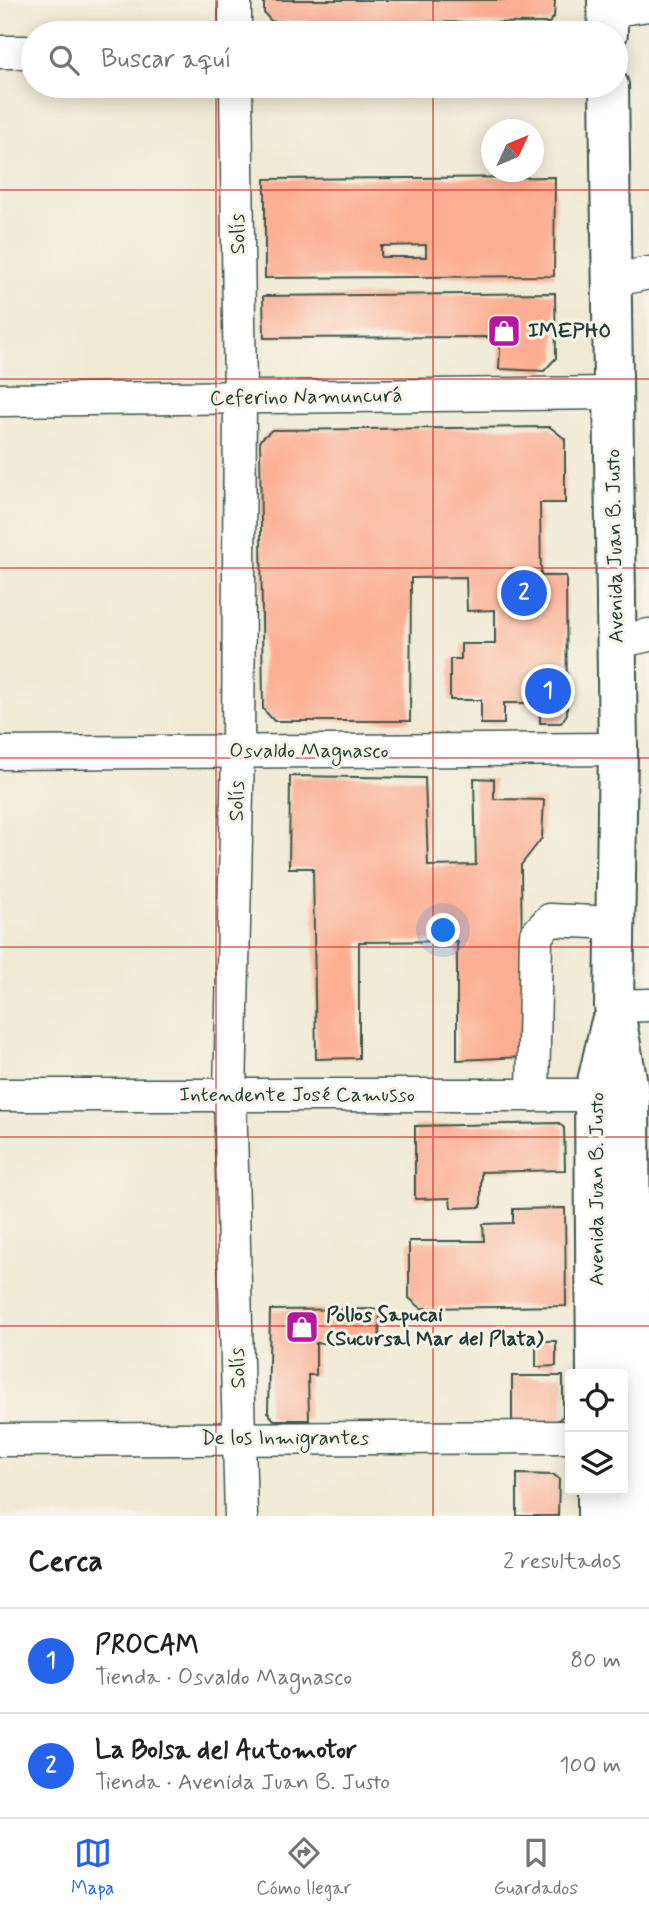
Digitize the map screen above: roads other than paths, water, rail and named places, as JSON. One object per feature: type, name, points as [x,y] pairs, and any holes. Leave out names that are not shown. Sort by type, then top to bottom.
[{"type":"main road","name":"Avenida Juan B. Justo","points":[[609,98],[613,393],[633,638],[618,749],[616,923],[632,1006],[627,1432]]},
{"type":"main road","name":"Avenida Juan B. Justo","points":[[596,1369],[594,1095],[632,1006]]},
{"type":"main road","name":"Avenida Juan B. Justo","points":[[628,1453],[632,1516]]},
{"type":"main road","points":[[597,1495],[597,1516]]},
{"type":"street","points":[[235,0],[235,21]]},
{"type":"street","points":[[607,15],[649,5]]},
{"type":"street","points":[[0,52],[21,52]]},
{"type":"street","name":"Solís","points":[[236,98],[240,397],[238,751],[230,1094],[241,1516]]},
{"type":"street","points":[[611,281],[649,273]]},
{"type":"street","name":"Ceferino Namuncurá","points":[[0,400],[613,393]]},
{"type":"street","name":"Osvaldo Magnasco","points":[[0,753],[618,749]]},
{"type":"street","points":[[533,1095],[536,935],[550,920],[616,923]]},
{"type":"street","name":"Intendente José Camusso","points":[[0,1095],[594,1095]]},
{"type":"street","name":"De los Inmigrantes","points":[[0,1440],[565,1437]]},
{"type":"place","name":"IMEPHO","points":[[504,331]]},
{"type":"place","name":"La Bolsa del Automotor","points":[[524,593]]},
{"type":"place","name":"PROCAM","points":[[548,691]]},
{"type":"place","name":"Pollos Sapucai (Sucursal Mar del Plata)","points":[[302,1327]]}]
